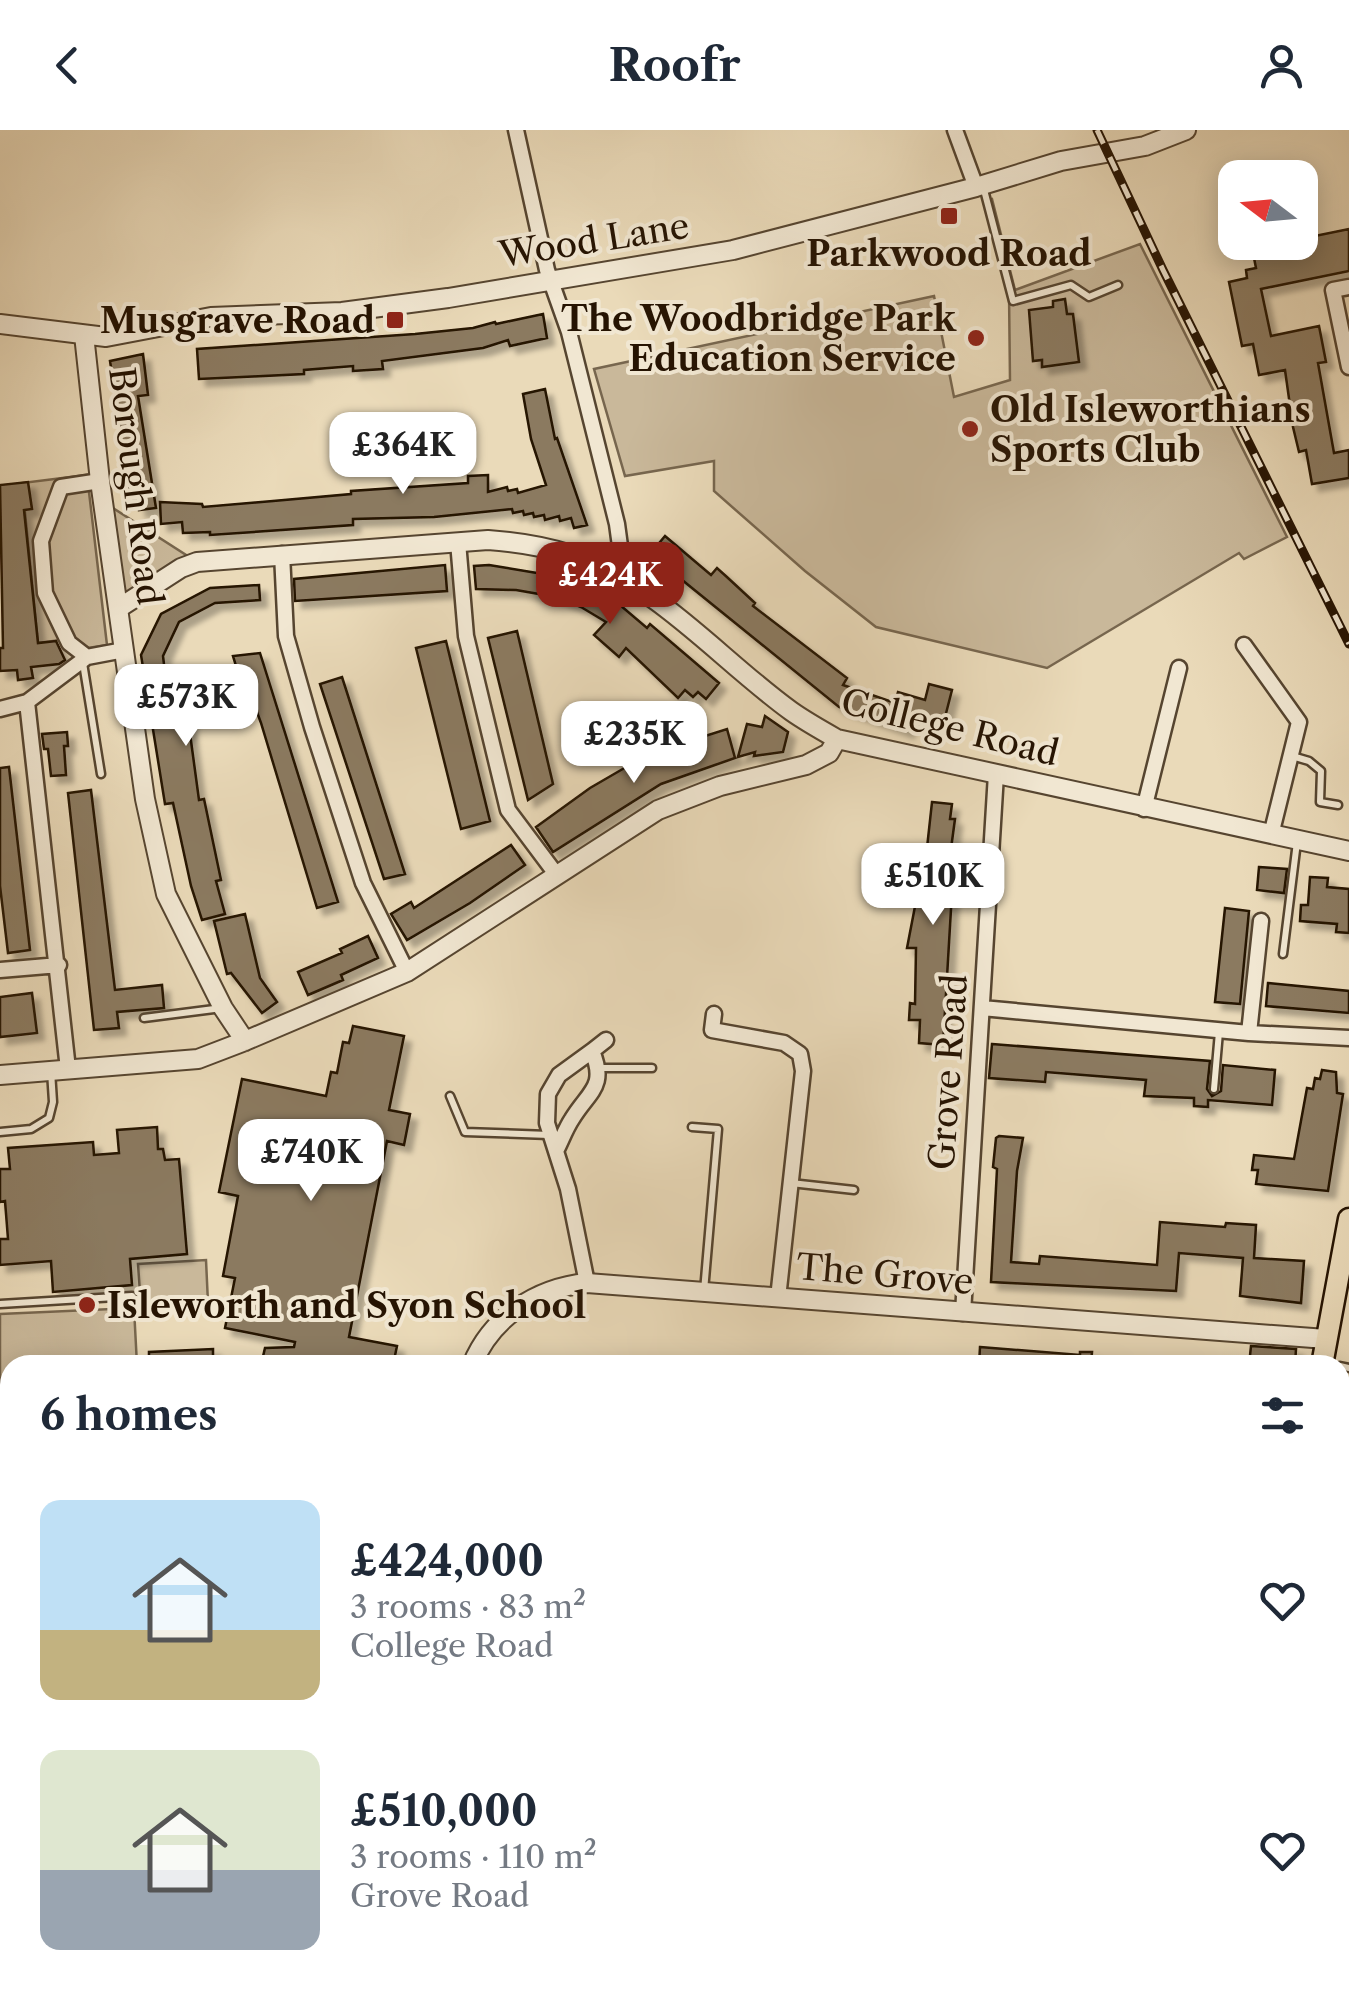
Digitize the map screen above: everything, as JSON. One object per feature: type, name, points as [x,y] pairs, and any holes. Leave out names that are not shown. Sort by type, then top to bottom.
[{"type":"main road","points":[[1329,1355],[1326,1339],[1349,1219]]},
{"type":"street","points":[[516,130],[617,524],[622,561],[617,576]]},
{"type":"street","points":[[955,130],[979,186]]},
{"type":"street","name":"Wood Lane","points":[[0,324],[106,337],[212,317],[342,312],[552,280],[733,250],[1061,161],[1144,146],[1186,130]]},
{"type":"street","points":[[1349,286],[1332,290],[1349,367]]},
{"type":"street","name":"Borough Road","points":[[84,335],[100,481],[145,799],[166,894],[223,1008],[245,1040]]},
{"type":"street","points":[[85,660],[70,642],[46,593],[41,540],[59,483],[100,481]]},
{"type":"street","name":"College Road","points":[[119,608],[181,568],[198,562],[488,540],[526,543],[572,555],[660,602],[791,711],[837,739],[1349,851]]},
{"type":"street","points":[[458,542],[466,636],[508,810],[556,874]]},
{"type":"street","points":[[282,554],[286,636],[312,727],[363,883],[407,972]]},
{"type":"street","points":[[1244,645],[1299,722],[1271,835]]},
{"type":"street","points":[[0,709],[27,702],[85,660],[124,650]]},
{"type":"street","points":[[1144,808],[1179,668]]},
{"type":"street","points":[[27,702],[59,965],[60,1069]]},
{"type":"street","points":[[0,1075],[198,1059],[407,972],[658,810],[720,786],[806,765],[829,754],[837,739]]},
{"type":"street","name":"Grove Road","points":[[963,1313],[996,774]]},
{"type":"street","points":[[1249,1033],[1261,921]]},
{"type":"street","points":[[0,970],[59,965]]},
{"type":"street","points":[[982,1008],[1249,1033],[1349,1038]]},
{"type":"street","points":[[709,1024],[784,1043],[800,1054],[802,1071],[778,1298]]},
{"type":"street","points":[[587,1283],[547,1123],[548,1094],[558,1075],[606,1040]]},
{"type":"street","points":[[554,1142],[598,1082],[599,1068],[592,1051]]},
{"type":"street","name":"The Grove","points":[[476,1355],[498,1322],[520,1306],[545,1293],[587,1283],[1326,1339]]},
{"type":"lane","points":[[979,186],[1013,301],[1071,285],[1089,297],[1118,285]]},
{"type":"lane","points":[[85,660],[101,774]]},
{"type":"lane","points":[[1291,756],[1309,761],[1320,770],[1320,802],[1338,805]]},
{"type":"lane","points":[[1283,954],[1297,841]]},
{"type":"lane","points":[[144,1018],[223,1008]]},
{"type":"lane","points":[[1214,1089],[1220,1030]]},
{"type":"lane","points":[[599,1068],[652,1068]]},
{"type":"lane","points":[[0,1132],[40,1126],[49,1118],[60,1069]]},
{"type":"lane","points":[[450,1096],[464,1132],[554,1142]]},
{"type":"lane","points":[[692,1127],[718,1129],[704,1292]]},
{"type":"lane","points":[[790,1184],[854,1190]]},
{"type":"lane","points":[[0,1304],[132,1296]]},
{"type":"shaded area","name":"Old Isleworthians Sports Club","points":[[992,199],[1015,290],[1140,244],[1287,537],[1244,559],[1239,553],[1047,668],[876,627],[714,491],[714,461],[625,476],[594,369],[934,296],[954,397],[1010,380],[1009,292],[985,201]]},
{"type":"shaded area","points":[[87,475],[107,645],[88,648],[75,638],[38,643],[22,483]]},
{"type":"shaded area","points":[[102,501],[197,562],[119,608]]},
{"type":"shaded area","points":[[206,1260],[208,1303],[141,1307],[138,1264]]},
{"type":"shaded area","points":[[134,1308],[136,1355],[0,1355],[0,1314]]},
{"type":"building","points":[[1349,229],[1349,271],[1261,289],[1271,336],[1319,326],[1326,362],[1318,363],[1334,453],[1349,450],[1349,478],[1312,484],[1306,450],[1299,452],[1293,427],[1285,370],[1259,375],[1253,344],[1242,346],[1229,282],[1247,278],[1246,270],[1256,268],[1254,260],[1318,260],[1318,235]]},
{"type":"building","name":"Old Isleworthians Sports Club","points":[[1065,299],[1067,314],[1073,314],[1079,362],[1042,367],[1042,360],[1033,361],[1029,310],[1053,307],[1053,301]]},
{"type":"building","points":[[543,314],[547,338],[510,346],[508,340],[483,348],[382,361],[383,369],[353,371],[353,366],[304,370],[304,374],[199,379],[197,349],[415,334],[473,328]]},
{"type":"building","points":[[143,354],[148,395],[138,396],[156,508],[139,510],[138,499],[131,499],[110,361]]},
{"type":"building","points":[[545,389],[555,439],[587,525],[574,528],[571,518],[545,520],[544,515],[534,517],[533,513],[524,515],[523,511],[513,513],[512,509],[434,517],[353,519],[353,525],[210,535],[183,533],[182,522],[161,524],[160,502],[203,507],[468,483],[468,476],[488,475],[488,492],[507,487],[508,491],[517,489],[518,493],[546,485],[531,439],[523,394]]},
{"type":"building","points":[[28,482],[32,509],[24,510],[38,643],[56,641],[65,660],[31,667],[33,678],[18,680],[17,670],[0,671],[0,485]]},
{"type":"building","points":[[665,536],[711,575],[717,568],[755,603],[753,606],[847,678],[843,685],[895,703],[898,692],[925,700],[929,684],[952,690],[943,725],[912,717],[907,731],[839,707],[650,554]]},
{"type":"building","points":[[445,565],[447,591],[295,601],[294,579]]},
{"type":"building","points":[[474,566],[561,577],[590,588],[620,605],[647,628],[650,624],[719,683],[706,699],[698,692],[693,697],[685,690],[678,698],[626,648],[619,657],[594,635],[606,622],[581,607],[556,597],[516,590],[476,589]]},
{"type":"building","points":[[259,585],[260,600],[215,603],[179,622],[163,656],[169,707],[186,704],[199,800],[204,799],[221,880],[216,881],[225,914],[202,920],[173,803],[165,804],[141,655],[161,614],[210,588]]},
{"type":"building","points":[[517,631],[553,784],[528,800],[488,638]]},
{"type":"building","points":[[446,641],[490,821],[461,829],[416,648]]},
{"type":"building","points":[[260,653],[338,902],[317,908],[261,723],[248,688],[243,689],[233,656]]},
{"type":"building","points":[[342,677],[405,874],[384,879],[320,684]]},
{"type":"building","points":[[765,716],[788,732],[783,752],[754,756],[755,752],[738,757],[747,724],[762,727]]},
{"type":"building","points":[[727,729],[735,758],[661,784],[553,852],[536,827],[633,763]]},
{"type":"building","points":[[67,732],[66,775],[51,776],[42,734]]},
{"type":"building","points":[[9,767],[30,950],[8,953],[0,886],[0,768]]},
{"type":"building","points":[[91,790],[115,990],[162,985],[164,1008],[117,1012],[119,1028],[94,1030],[68,793]]},
{"type":"building","points":[[932,802],[952,804],[950,819],[955,819],[948,871],[948,892],[952,892],[943,1045],[919,1043],[920,1020],[909,1020],[910,1003],[915,1004],[916,948],[907,948],[922,870],[910,856],[926,857]]},
{"type":"building","points":[[511,845],[525,865],[407,940],[391,914],[411,902],[414,908]]},
{"type":"building","points":[[1259,867],[1287,869],[1284,893],[1257,890]]},
{"type":"building","points":[[1310,877],[1328,878],[1327,887],[1349,889],[1349,933],[1336,932],[1337,924],[1300,921],[1301,905],[1308,905]]},
{"type":"building","points":[[1225,908],[1249,911],[1240,1004],[1215,1002]]},
{"type":"building","points":[[245,914],[260,978],[277,1002],[262,1013],[231,973],[227,974],[214,921]]},
{"type":"building","points":[[368,936],[378,958],[341,975],[343,980],[308,995],[298,972],[342,953],[340,949]]},
{"type":"building","points":[[1268,983],[1349,991],[1349,1013],[1266,1006]]},
{"type":"building","points":[[32,993],[37,1033],[0,1037],[0,997]]},
{"type":"building","points":[[353,1026],[404,1036],[389,1110],[410,1114],[404,1145],[387,1141],[349,1337],[397,1346],[395,1355],[263,1355],[265,1348],[294,1347],[295,1342],[225,1328],[235,1278],[223,1276],[238,1196],[219,1192],[242,1079],[326,1096],[331,1072],[337,1073],[343,1042],[349,1043]]},
{"type":"building","points":[[992,1044],[1210,1061],[1207,1089],[1212,1096],[1221,1091],[1223,1065],[1275,1070],[1272,1105],[1208,1100],[1208,1107],[1194,1106],[1194,1098],[1144,1096],[1146,1080],[1046,1072],[1045,1082],[989,1078]]},
{"type":"building","points":[[1322,1070],[1336,1072],[1337,1093],[1343,1094],[1328,1191],[1256,1184],[1258,1170],[1252,1170],[1254,1155],[1294,1159],[1307,1088],[1313,1089]]},
{"type":"building","points":[[157,1127],[158,1149],[163,1149],[165,1160],[179,1159],[187,1254],[130,1259],[132,1285],[53,1292],[51,1261],[0,1265],[0,1239],[8,1239],[5,1201],[0,1202],[0,1169],[10,1169],[8,1148],[93,1142],[94,1155],[119,1153],[117,1130]]},
{"type":"building","points":[[999,1136],[1023,1138],[1011,1262],[1039,1264],[1040,1256],[1157,1265],[1160,1222],[1256,1225],[1254,1258],[1304,1261],[1301,1303],[1240,1296],[1243,1258],[1179,1253],[1176,1291],[991,1282],[997,1169],[993,1167]]},
{"type":"building","points":[[1251,1346],[1296,1349],[1296,1355],[1250,1355]]},
{"type":"building","points":[[980,1347],[1080,1355],[980,1355]]},
{"type":"building","points":[[213,1349],[213,1355],[149,1355]]},
{"type":"railway","points":[[1097,130],[1349,644]]},
{"type":"place","name":"Parkwood Road","points":[[949,216]]},
{"type":"place","name":"Musgrave Road","points":[[395,320]]},
{"type":"place","name":"The Woodbridge Park Education Service","points":[[976,338]]},
{"type":"place","name":"Old Isleworthians Sports Club","points":[[970,429]]},
{"type":"place","name":"Isleworth and Syon School","points":[[87,1305]]}]
